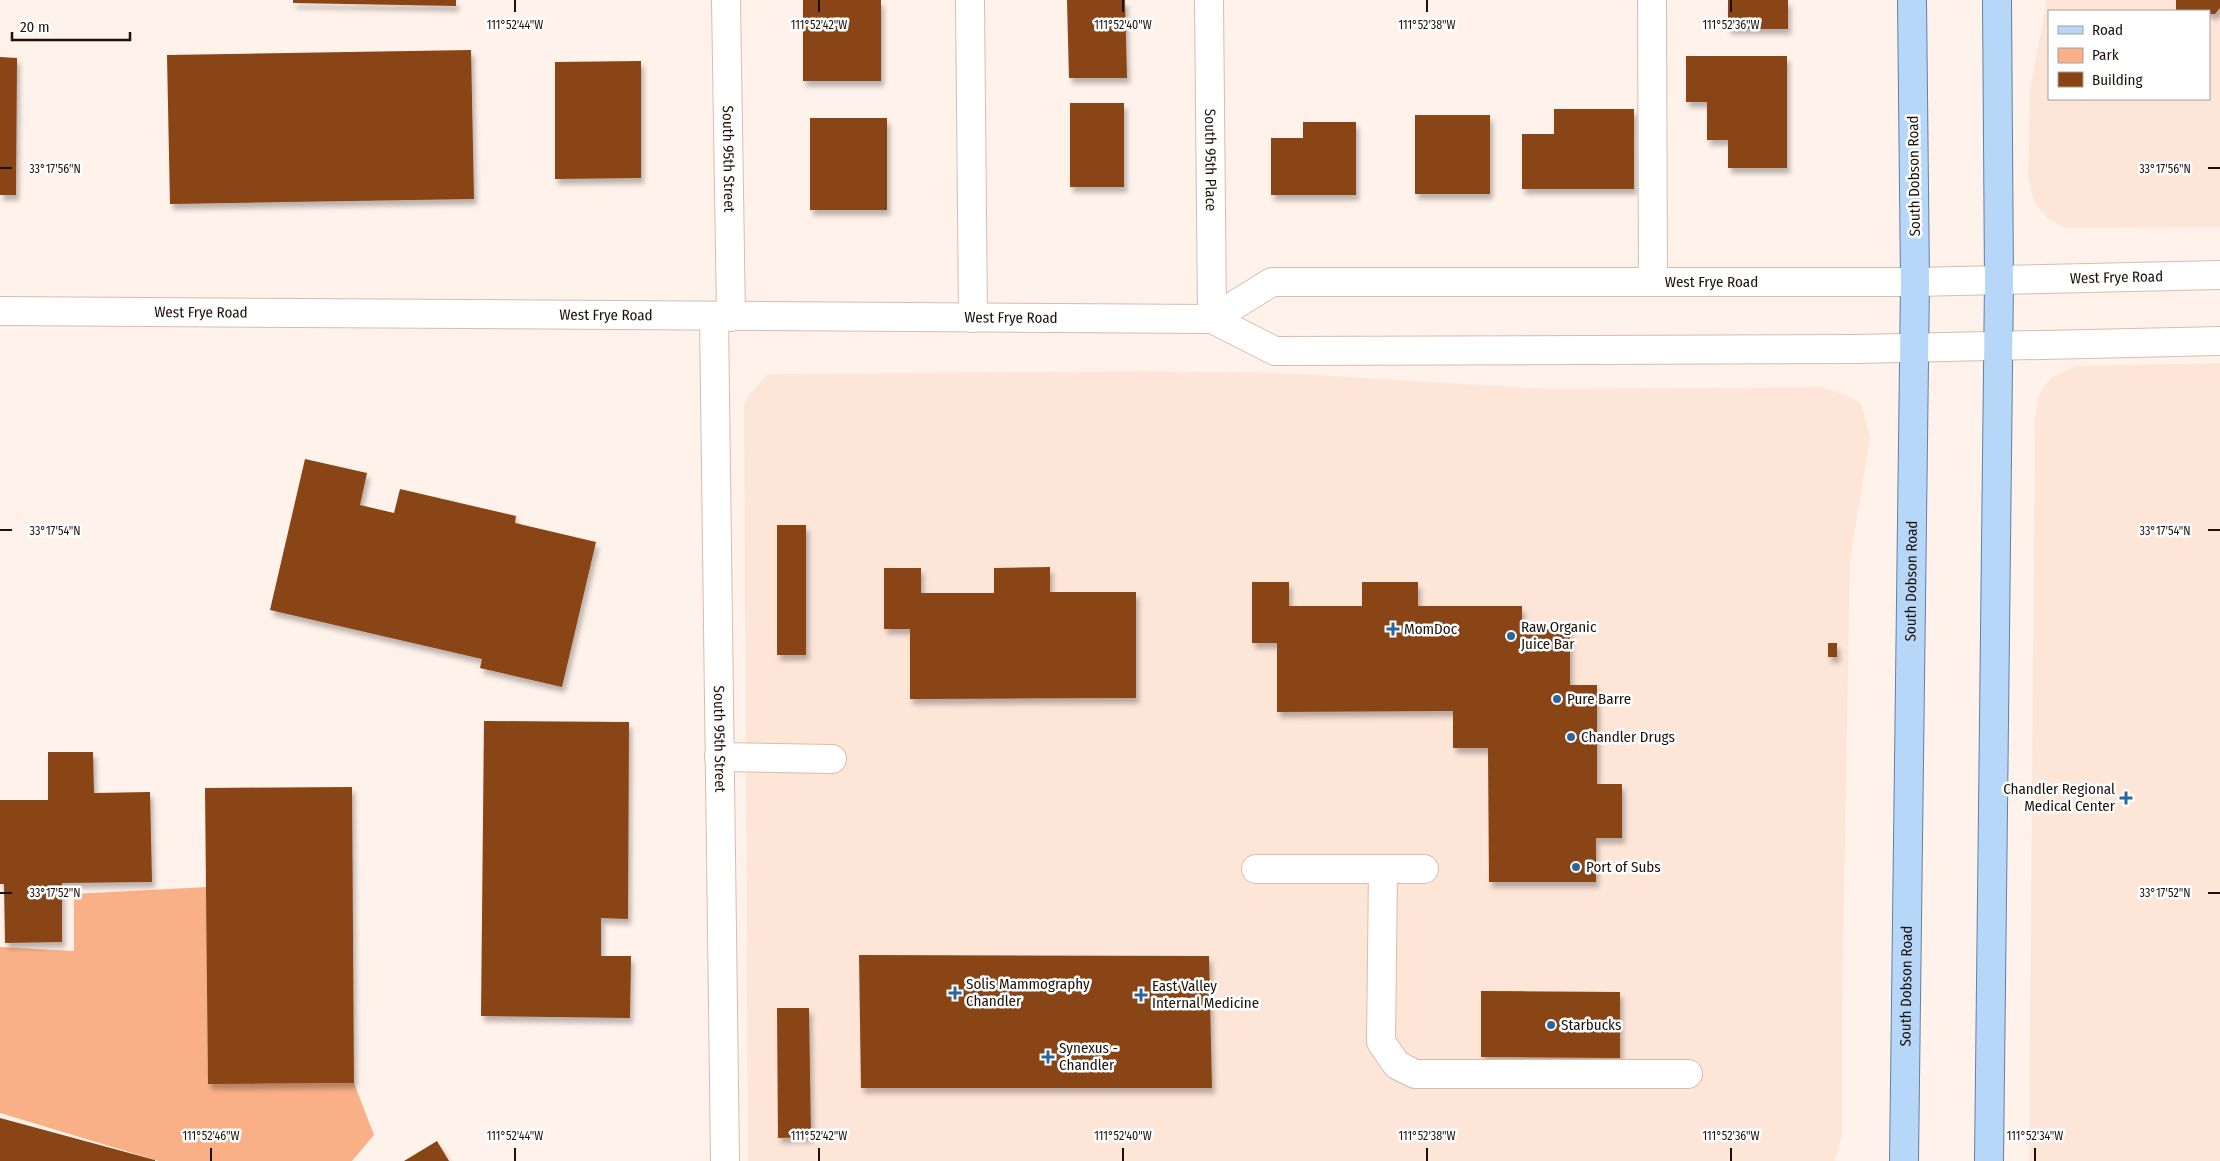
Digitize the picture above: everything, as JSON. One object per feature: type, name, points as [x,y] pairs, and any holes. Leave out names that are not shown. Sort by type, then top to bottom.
[{"type":"main road","name":"South Dobson Road","points":[[1904,1161],[1915,282],[1912,0]]},
{"type":"main road","points":[[1989,1161],[1999,281],[1997,0]]},
{"type":"street","name":"South 95th Street","points":[[725,1161],[719,757],[726,0]]},
{"type":"street","points":[[970,0],[973,318]]},
{"type":"street","name":"South 95th Place","points":[[1209,0],[1212,319]]},
{"type":"street","points":[[1652,0],[1653,282]]},
{"type":"street","name":"West Frye Road","points":[[1212,319],[1272,282],[1915,282],[2220,275]]},
{"type":"street","name":"West Frye Road","points":[[0,311],[1212,319],[1275,352],[1914,348],[2220,341]]},
{"type":"street","points":[[719,757],[832,760]]},
{"type":"street","points":[[1256,869],[1424,869]]},
{"type":"street","points":[[1383,869],[1381,1042],[1397,1065],[1415,1074],[1688,1074]]},
{"type":"shaded area","points":[[2047,0],[2220,0],[2220,227],[2065,228],[2048,219],[2034,202],[2028,178],[2030,90]]},
{"type":"shaded area","name":"Chandler Regional Medical Center","points":[[2220,363],[2220,1161],[2029,1161],[2035,419],[2039,394],[2051,378],[2076,366]]},
{"type":"shaded area","points":[[1141,371],[1281,373],[1549,389],[1822,387],[1846,395],[1861,404],[1870,438],[1850,559],[1842,1002],[1842,1134],[1835,1161],[748,1161],[744,406],[749,395],[767,375],[782,374]]},
{"type":"green space","points":[[207,887],[208,1084],[354,1083],[374,1135],[352,1161],[159,1161],[0,1113],[0,947],[74,951],[74,894]]},
{"type":"building","points":[[293,0],[456,0],[456,6],[293,3]]},
{"type":"building","points":[[803,0],[881,0],[881,81],[803,81]]},
{"type":"building","points":[[1067,0],[1125,0],[1127,78],[1069,78]]},
{"type":"building","points":[[1728,0],[1788,0],[1788,29],[1728,29]]},
{"type":"building","points":[[2176,0],[2220,0],[2220,8],[2215,14],[2210,14],[2210,10],[2176,10]]},
{"type":"building","points":[[471,50],[474,199],[170,204],[167,55]]},
{"type":"building","points":[[1686,56],[1787,56],[1787,168],[1728,168],[1728,140],[1707,140],[1707,102],[1686,102]]},
{"type":"building","points":[[0,57],[17,58],[16,195],[0,195]]},
{"type":"building","points":[[641,61],[641,178],[555,179],[555,62]]},
{"type":"building","points":[[1070,103],[1124,103],[1124,187],[1070,187]]},
{"type":"building","points":[[1554,109],[1634,109],[1634,189],[1522,189],[1522,134],[1554,134]]},
{"type":"building","points":[[1415,115],[1490,115],[1490,194],[1415,194]]},
{"type":"building","points":[[810,118],[887,118],[887,210],[810,210]]},
{"type":"building","points":[[1303,122],[1356,122],[1356,195],[1271,195],[1271,138],[1303,138]]},
{"type":"building","points":[[305,459],[367,473],[360,505],[394,513],[400,489],[516,516],[515,523],[596,542],[562,687],[480,668],[482,659],[270,610]]},
{"type":"building","points":[[777,525],[806,525],[806,655],[777,655]]},
{"type":"building","points":[[1050,567],[1050,592],[1136,592],[1136,698],[910,699],[910,629],[884,629],[884,568],[921,568],[921,593],[994,593],[994,568]]},
{"type":"building","points":[[1252,582],[1289,582],[1289,606],[1362,606],[1362,582],[1418,582],[1418,606],[1522,606],[1522,629],[1570,629],[1570,685],[1597,685],[1597,784],[1622,784],[1622,838],[1596,838],[1596,882],[1489,882],[1488,748],[1453,748],[1453,711],[1277,712],[1277,643],[1252,643]]},
{"type":"building","points":[[1828,643],[1837,643],[1837,657],[1828,657]]},
{"type":"building","points":[[484,721],[629,722],[628,919],[601,918],[601,956],[631,956],[630,1018],[481,1016]]},
{"type":"building","points":[[48,752],[93,752],[94,793],[150,792],[152,882],[62,883],[62,942],[5,943],[4,884],[0,884],[0,800],[48,800]]},
{"type":"building","points":[[352,787],[354,1083],[208,1084],[205,788]]},
{"type":"building","points":[[859,955],[1209,956],[1212,1088],[861,1088]]},
{"type":"building","name":"Starbucks","points":[[1481,991],[1620,992],[1620,1058],[1481,1057]]},
{"type":"building","points":[[777,1008],[809,1008],[811,1137],[778,1138]]},
{"type":"building","points":[[0,1118],[155,1160],[155,1161],[0,1161]]},
{"type":"building","points":[[437,1141],[449,1161],[404,1161]]},
{"type":"place","name":"MomDoc","points":[[1393,629]]},
{"type":"place","name":"Raw Organic Juice Bar","points":[[1511,636]]},
{"type":"place","name":"Pure Barre","points":[[1557,699]]},
{"type":"place","name":"Chandler Drugs","points":[[1571,737]]},
{"type":"place","name":"Chandler Regional Medical Center","points":[[2126,798]]},
{"type":"place","name":"Port of Subs","points":[[1576,867]]},
{"type":"place","name":"Solis Mammography Chandler","points":[[955,993]]},
{"type":"place","name":"East Valley Internal Medicine","points":[[1141,995]]},
{"type":"place","name":"Starbucks","points":[[1551,1025]]},
{"type":"place","name":"Synexus - Chandler","points":[[1048,1057]]}]
